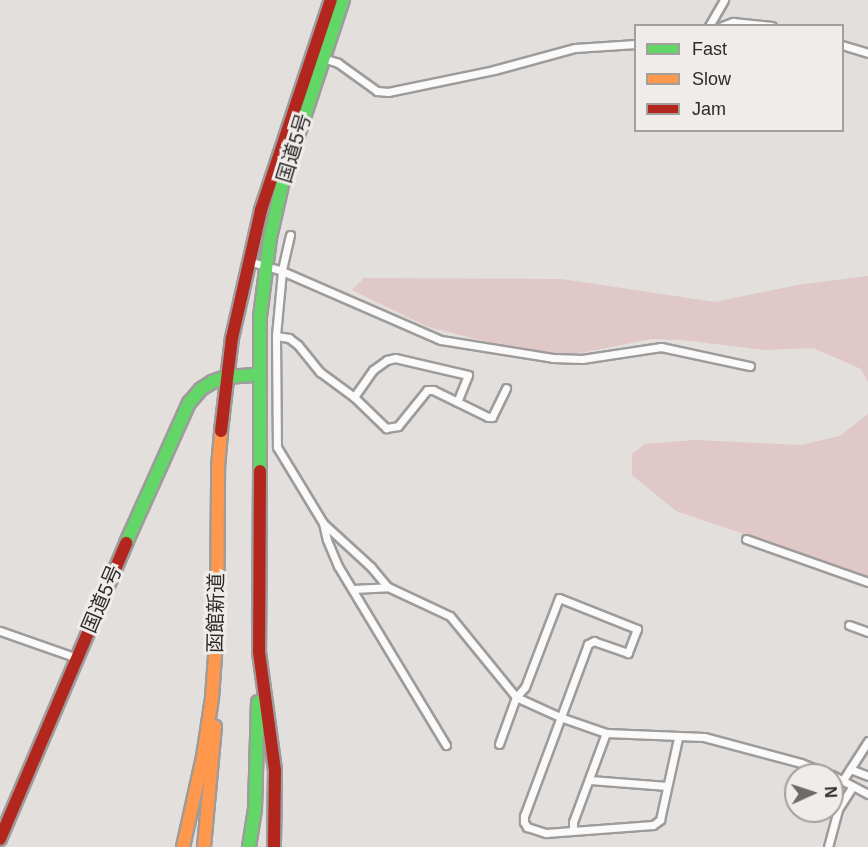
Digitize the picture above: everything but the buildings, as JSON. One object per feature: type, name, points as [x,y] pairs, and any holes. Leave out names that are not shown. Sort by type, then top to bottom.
[{"type":"highway","name":"国道5号","points":[[0,839],[142,504],[189,403],[201,389],[226,377],[258,375],[265,266],[283,181],[331,0]]},
{"type":"highway","name":"国道5号","points":[[226,377],[248,261],[261,210],[318,56],[343,0]]},
{"type":"highway","points":[[249,847],[255,809],[259,652],[258,375]]},
{"type":"highway","name":"函館新道","points":[[183,847],[208,727],[217,628],[217,501],[226,377]]},
{"type":"highway","points":[[204,847],[214,740],[217,628]]},
{"type":"highway","points":[[259,652],[275,771],[274,847]]},
{"type":"street","points":[[710,24],[724,0]]},
{"type":"street","points":[[728,24],[733,22],[752,24]]},
{"type":"street","points":[[318,56],[338,63],[377,91],[388,92],[494,70],[575,48],[634,44]]},
{"type":"street","points":[[844,45],[868,53]]},
{"type":"street","points":[[290,235],[282,271],[276,336],[278,447],[323,524],[331,548],[353,589],[446,745]]},
{"type":"street","points":[[248,261],[282,271],[441,340],[553,358],[582,359],[661,347],[750,366]]},
{"type":"street","points":[[276,336],[290,338],[320,372],[354,397],[386,428],[398,426],[427,390],[434,390],[492,417],[506,388]]},
{"type":"street","points":[[354,397],[373,370],[387,360],[395,358],[468,375],[457,402]]},
{"type":"street","points":[[258,449],[278,447]]},
{"type":"street","points":[[323,524],[371,567],[388,587],[450,616],[516,697],[560,717],[606,733],[716,740],[801,763]]},
{"type":"street","points":[[746,539],[868,582]]},
{"type":"street","points":[[353,589],[388,587]]},
{"type":"street","points":[[499,744],[516,697],[525,687],[559,598],[638,629],[628,653],[594,641],[588,644],[524,822],[535,831],[653,825],[660,820],[678,738]]},
{"type":"street","points":[[849,625],[868,632]]},
{"type":"street","points":[[0,631],[77,658]]},
{"type":"street","points":[[573,830],[573,822],[606,733]]},
{"type":"street","points":[[844,778],[868,741]]},
{"type":"street","points":[[850,769],[868,776]]},
{"type":"street","points":[[590,780],[667,786]]},
{"type":"street","points":[[844,781],[868,795]]},
{"type":"street","points":[[828,847],[838,809],[853,786]]},
{"type":"shaded area","points":[[868,276],[868,382],[861,369],[813,348],[765,350],[682,340],[651,339],[571,355],[532,353],[428,327],[352,290],[364,278],[562,279],[715,302],[797,285]]},
{"type":"shaded area","points":[[868,414],[868,576],[676,511],[632,475],[632,454],[645,444],[695,440],[801,445],[840,436]]},
{"type":"traffic: fast","points":[[260,471],[260,317],[270,238],[283,181],[343,0]]},
{"type":"traffic: fast","points":[[126,543],[189,403],[201,389],[212,382],[226,377],[258,375]]},
{"type":"traffic: fast","points":[[249,847],[255,809],[258,702]]},
{"type":"traffic: slow","points":[[183,847],[203,757],[212,698],[217,628],[218,467],[221,431]]},
{"type":"traffic: slow","points":[[204,847],[215,726]]},
{"type":"traffic: jam","points":[[221,431],[232,338],[261,210],[331,0]]},
{"type":"traffic: jam","points":[[260,471],[259,652],[275,771],[274,847]]},
{"type":"traffic: jam","points":[[0,839],[126,543]]}]
